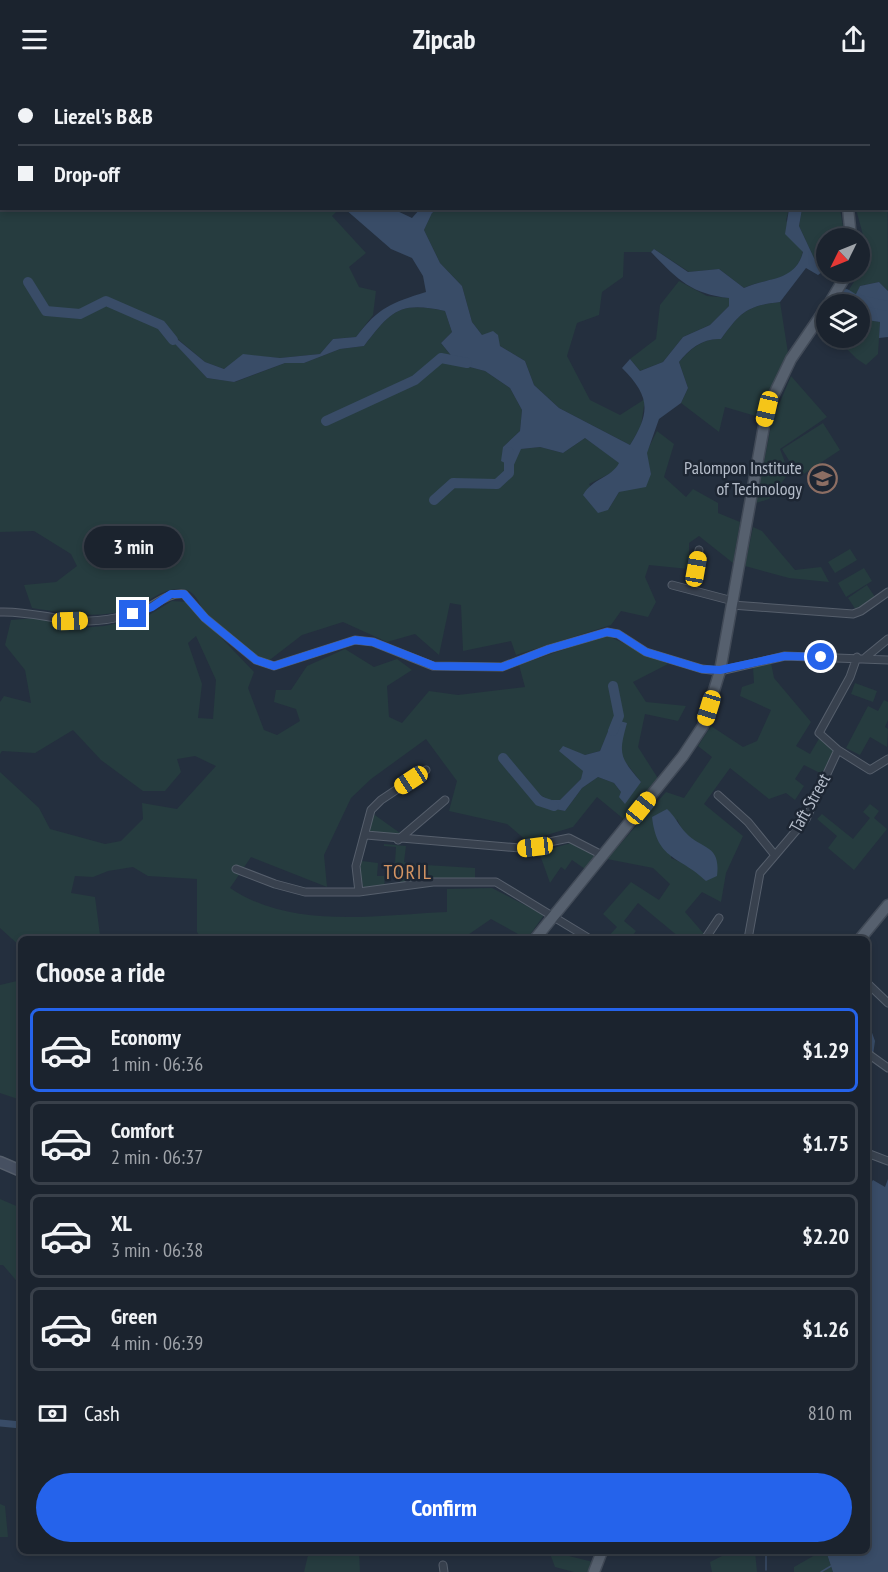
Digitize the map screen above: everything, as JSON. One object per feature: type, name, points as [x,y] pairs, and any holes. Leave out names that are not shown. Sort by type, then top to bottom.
[{"type":"main road","points":[[848,210],[850,228]]},
{"type":"main road","points":[[537,936],[683,756],[703,726],[720,670],[767,409],[791,359],[816,323]]},
{"type":"main road","points":[[862,936],[888,905]]},
{"type":"main road","points":[[0,1162],[18,1170]]},
{"type":"main road","points":[[594,1572],[601,1554]]},
{"type":"street","points":[[692,589],[699,550]]},
{"type":"street","points":[[672,585],[692,589],[733,603],[853,614],[861,612],[888,592]]},
{"type":"street","points":[[0,612],[37,613],[70,621],[98,620],[133,614],[178,593],[189,598],[205,618],[264,664],[274,666],[355,640],[373,642],[434,666],[502,667],[549,649],[607,632],[618,634],[646,652],[702,669],[720,670],[785,656],[866,657],[888,660]]},
{"type":"street","points":[[866,657],[888,639]]},
{"type":"street","points":[[857,657],[850,677],[819,733],[838,750],[870,770],[888,759]]},
{"type":"street","name":"Taft Street","points":[[749,936],[760,873],[806,819],[838,750]]},
{"type":"street","points":[[359,892],[356,866],[371,810],[381,800],[426,770]]},
{"type":"street","points":[[718,795],[748,822],[774,854]]},
{"type":"street","points":[[398,840],[445,800]]},
{"type":"street","points":[[366,835],[398,840],[520,849],[569,838],[602,855]]},
{"type":"street","points":[[236,869],[275,884],[305,892],[359,892],[433,882],[496,882],[585,936]]},
{"type":"street","points":[[707,936],[720,918]]},
{"type":"street","points":[[870,986],[888,1003]]},
{"type":"street","points":[[870,1055],[888,1068]]},
{"type":"street","points":[[870,1154],[888,1161]]},
{"type":"green space","points":[[0,210],[338,210],[332,216],[366,253],[349,267],[359,287],[376,291],[373,315],[356,337],[333,339],[320,354],[280,358],[243,355],[224,369],[205,362],[167,330],[163,330],[207,378],[235,382],[285,363],[304,363],[340,349],[364,346],[389,317],[406,308],[417,307],[445,311],[452,332],[441,343],[458,364],[485,371],[510,388],[522,410],[520,431],[503,447],[521,449],[540,447],[563,453],[585,438],[620,463],[615,471],[589,484],[608,510],[619,492],[651,474],[646,453],[657,431],[674,444],[664,477],[686,497],[693,489],[718,503],[718,513],[740,522],[733,563],[699,536],[689,543],[689,569],[649,565],[645,577],[656,602],[648,617],[621,611],[611,625],[516,655],[511,641],[463,651],[461,605],[450,603],[439,655],[415,634],[387,642],[343,622],[302,635],[267,662],[236,642],[216,624],[206,614],[195,596],[187,590],[172,589],[128,610],[116,613],[80,614],[32,608],[24,585],[56,582],[77,566],[71,554],[34,531],[0,532]]},
{"type":"green space","points":[[436,210],[789,210],[786,220],[803,251],[799,262],[787,274],[744,288],[719,269],[689,272],[654,249],[651,252],[624,252],[623,277],[602,292],[599,315],[577,323],[567,356],[590,400],[620,415],[645,399],[641,426],[630,445],[559,408],[534,385],[525,361],[482,335],[472,322],[462,286],[440,263],[424,230],[432,213]]},
{"type":"green space","points":[[802,210],[840,210],[843,228],[816,228],[816,260],[799,226]]},
{"type":"green space","points":[[856,210],[887,210],[888,291],[879,282],[860,286],[856,294],[846,294],[854,282],[870,282],[870,228],[861,228]]},
{"type":"green space","points":[[679,281],[707,296],[730,298],[729,306],[710,325],[683,337],[663,362],[640,371],[630,359],[656,339],[660,305]]},
{"type":"green space","points":[[780,302],[788,353],[759,417],[725,407],[719,432],[681,403],[688,388],[679,362],[697,345],[708,340],[721,339],[739,316],[745,312],[759,306]]},
{"type":"green space","points":[[870,320],[880,322],[878,354],[866,365],[846,348],[870,348]]},
{"type":"green space","points":[[791,376],[827,417],[780,449],[789,473],[769,499],[756,503],[772,421]]},
{"type":"green space","points":[[823,423],[840,450],[799,477],[782,449]]},
{"type":"green space","points":[[753,527],[762,531],[795,570],[821,567],[829,582],[789,578],[745,566]]},
{"type":"green space","points":[[850,549],[857,560],[835,573],[828,562]]},
{"type":"green space","points":[[864,568],[872,581],[846,597],[838,583]]},
{"type":"green space","points":[[867,585],[875,597],[856,610],[848,598]]},
{"type":"green space","points":[[172,601],[187,602],[254,672],[248,688],[264,730],[277,735],[300,721],[296,709],[274,702],[276,690],[291,690],[307,666],[345,649],[374,667],[397,659],[412,670],[387,686],[389,717],[402,723],[429,691],[458,695],[525,687],[519,665],[606,635],[668,664],[633,682],[646,702],[686,706],[678,721],[645,714],[638,747],[659,780],[626,821],[597,797],[573,827],[527,841],[507,824],[449,811],[457,781],[426,739],[371,779],[351,798],[324,855],[327,887],[251,857],[230,888],[254,901],[280,910],[307,915],[363,917],[447,912],[447,889],[492,888],[544,915],[529,936],[522,936],[491,919],[466,936],[200,936],[197,932],[197,879],[148,876],[133,867],[108,871],[93,877],[75,876],[71,893],[95,897],[100,935],[18,936],[18,944],[0,928],[0,772],[39,808],[50,829],[105,844],[121,841],[143,819],[142,803],[177,809],[216,766],[195,756],[177,759],[181,772],[165,791],[143,791],[101,760],[73,730],[35,753],[2,751],[0,754],[0,702],[4,696],[31,703],[25,670],[5,645],[11,620],[36,618],[79,628],[104,626],[144,618]],"holes":[[[196,636],[216,680],[213,719],[198,718],[202,684],[188,643]],[[613,720],[622,758],[641,782],[621,792],[614,783],[598,777],[582,788],[565,811],[550,808],[531,795],[534,791],[548,800],[560,800],[581,779],[584,771],[560,751],[585,755],[600,751]]]},
{"type":"green space","points":[[771,663],[774,678],[811,722],[796,746],[810,754],[820,737],[834,749],[822,774],[804,765],[795,779],[804,786],[795,800],[786,793],[769,799],[730,768],[704,804],[743,836],[726,873],[721,902],[702,892],[685,912],[704,934],[702,936],[678,936],[638,903],[624,921],[636,931],[632,936],[609,936],[617,927],[603,914],[631,882],[659,900],[670,884],[653,868],[607,859],[666,792],[684,798],[712,757],[698,746],[711,726],[743,747],[757,741],[771,710],[740,696],[742,687],[754,683],[753,667]],"holes":[[[677,819],[706,881],[692,867],[671,858]]]},
{"type":"green space","points":[[855,683],[877,691],[873,702],[851,694]]},
{"type":"green space","points":[[884,700],[888,702],[888,720],[885,727],[888,729],[887,747],[870,737],[860,755],[846,748],[868,706],[878,711]]},
{"type":"green space","points":[[870,804],[879,811],[874,818],[887,829],[854,870],[828,848],[837,836],[817,819],[822,814],[853,839],[870,818],[863,812]]},
{"type":"green space","points":[[372,813],[400,833],[396,837],[370,833],[367,830]]},
{"type":"green space","points":[[571,843],[583,846],[596,855],[585,869],[572,860],[565,870],[561,867],[550,883],[539,852]]},
{"type":"green space","points":[[384,844],[406,846],[404,862],[409,864],[475,868],[475,881],[401,885],[395,863],[396,847],[384,846]]},
{"type":"green space","points":[[362,861],[378,863],[377,876],[384,876],[385,888],[364,889],[359,870]]},
{"type":"green space","points":[[18,981],[18,1099],[0,1093],[0,985]]},
{"type":"green space","points":[[0,1199],[18,1207],[18,1282],[3,1265],[0,1265]]},
{"type":"green space","points":[[0,1504],[5,1506],[8,1537],[0,1537]]},
{"type":"green space","points":[[308,1554],[359,1554],[360,1572],[304,1572]]},
{"type":"green space","points":[[550,1554],[561,1554],[593,1562],[589,1572],[574,1572],[555,1567]]},
{"type":"green space","points":[[726,1554],[755,1554],[757,1572],[712,1572],[710,1562]]},
{"type":"green space","points":[[817,1554],[827,1554],[833,1572],[794,1572],[794,1567]]},
{"type":"water","points":[[346,210],[395,210],[412,218],[419,210],[436,210],[432,213],[424,230],[440,263],[462,286],[472,322],[482,335],[493,331],[498,335],[500,346],[525,361],[534,385],[559,408],[630,445],[642,423],[644,405],[638,387],[622,368],[630,359],[640,371],[663,362],[683,337],[710,325],[729,306],[729,298],[704,293],[686,284],[651,252],[654,249],[688,272],[719,269],[744,288],[780,277],[794,269],[803,252],[785,234],[789,210],[802,210],[799,226],[816,260],[816,274],[806,268],[780,302],[752,308],[739,316],[721,339],[702,342],[683,357],[679,362],[688,388],[681,403],[659,419],[647,453],[651,474],[646,487],[619,492],[608,510],[598,513],[583,495],[587,489],[616,468],[619,463],[585,438],[563,453],[540,447],[521,449],[513,467],[501,461],[503,447],[520,431],[522,410],[510,388],[485,371],[458,364],[441,343],[452,332],[445,311],[417,307],[406,308],[389,317],[364,346],[340,349],[304,363],[285,363],[234,382],[207,378],[162,330],[166,330],[205,362],[224,369],[243,354],[280,358],[320,354],[333,339],[356,337],[386,307],[426,292],[423,276],[412,258],[391,249]]},
{"type":"water","points":[[879,282],[888,291],[888,337],[879,338],[880,322],[870,320],[870,294],[856,294],[860,286]]},
{"type":"water","points":[[613,719],[627,723],[622,742],[623,755],[641,782],[625,804],[619,797],[621,792],[614,783],[598,777],[582,788],[565,811],[550,808],[530,794],[534,791],[548,800],[560,800],[581,779],[583,771],[559,751],[563,746],[585,755],[600,751]]},
{"type":"water","points":[[667,809],[686,833],[713,853],[716,858],[717,876],[706,881],[664,850],[655,831],[652,817]]},
{"type":"water","points":[[870,1027],[875,1041],[870,1076]]},
{"type":"water","points":[[888,1179],[888,1572],[833,1572],[827,1554],[870,1554],[870,1184],[873,1180],[885,1187]]},
{"type":"waterway","points":[[28,282],[46,311],[80,314],[106,301],[161,325],[173,340]]},
{"type":"waterway","points":[[870,302],[888,306]]},
{"type":"waterway","points":[[326,421],[415,380],[441,358],[467,363]]},
{"type":"waterway","points":[[434,500],[453,483],[497,484],[509,473],[509,452]]},
{"type":"waterway","points":[[613,686],[619,716],[613,731]]},
{"type":"waterway","points":[[503,758],[539,801],[554,806]]},
{"type":"waterway","points":[[0,1423],[18,1425]]},
{"type":"waterway","points":[[766,1554],[766,1570]]},
{"type":"waterway","points":[[821,1572],[831,1566]]},
{"type":"place","name":"Palompon Institute of Technology","points":[[823,478]]},
{"type":"district","name":"TORIL","points":[[408,872]]},
{"type":"route","points":[[133,614],[152,607],[171,594],[184,594],[205,618],[256,660],[274,666],[329,646],[355,640],[373,642],[434,666],[502,667],[549,649],[607,632],[618,634],[646,652],[702,669],[720,670],[785,656],[821,657]]}]
